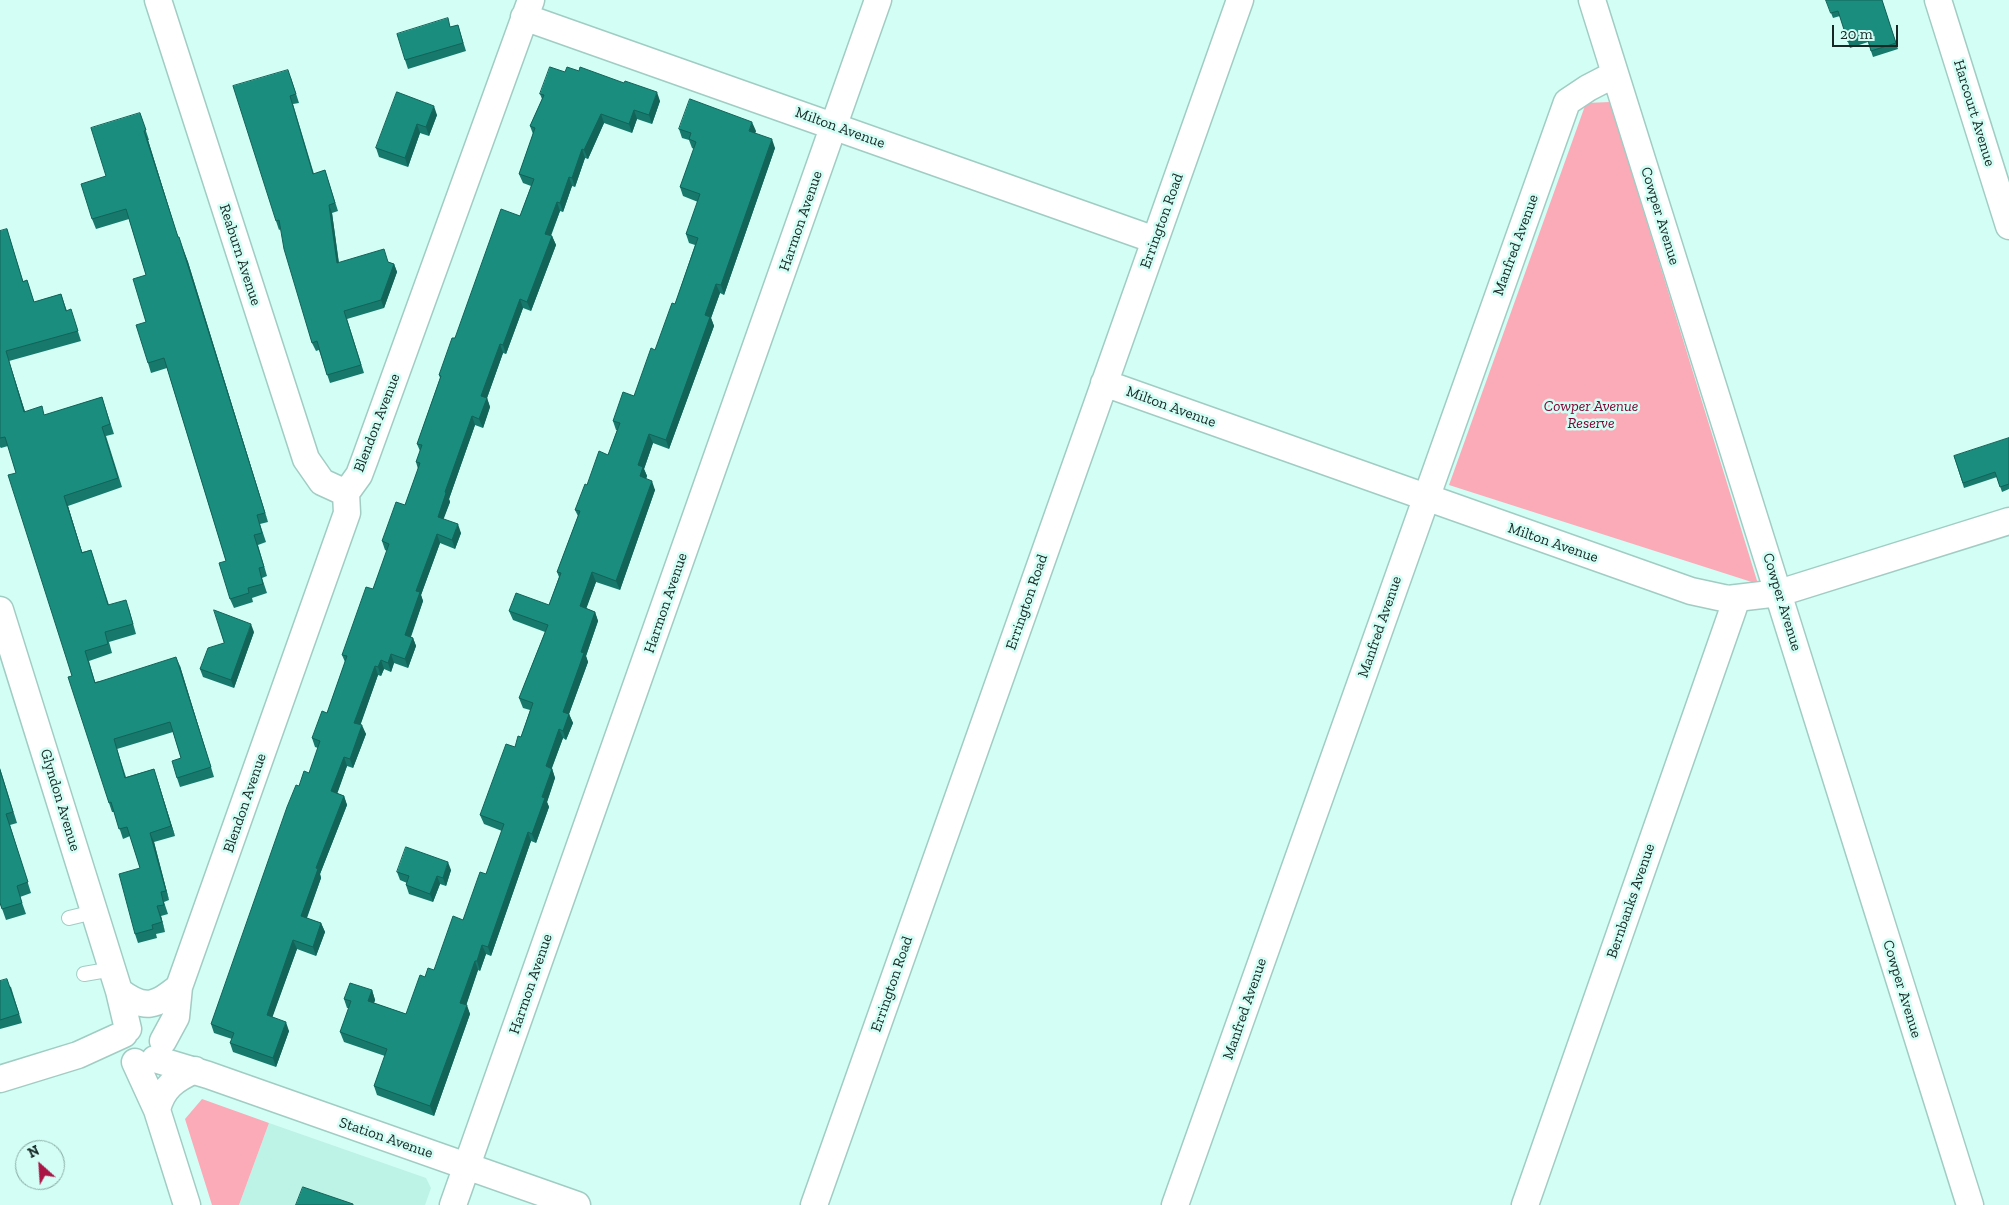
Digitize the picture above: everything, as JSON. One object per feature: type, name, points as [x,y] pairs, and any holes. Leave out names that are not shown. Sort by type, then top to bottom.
[{"type":"street","name":"Reaburn Avenue","points":[[158,0],[306,459],[322,482],[346,493]]},
{"type":"street","name":"Harmon Avenue","points":[[453,1205],[878,0]]},
{"type":"street","name":"Errington Road","points":[[814,1205],[1240,0]]},
{"type":"street","name":"Cowper Avenue","points":[[1592,0],[1970,1205]]},
{"type":"street","name":"Harcourt Avenue","points":[[1938,0],[2009,226]]},
{"type":"street","name":"Blendon Avenue","points":[[143,1044],[180,987],[347,513],[346,493],[359,475],[528,8]]},
{"type":"street","name":"Milton Avenue","points":[[528,8],[834,126],[1155,240]]},
{"type":"street","name":"Manfred Avenue","points":[[1175,1205],[1567,102],[1588,88],[1616,74]]},
{"type":"street","name":"Milton Avenue","points":[[1104,383],[1692,591],[1728,599],[1779,593],[2009,521]]},
{"type":"street","name":"Bernbanks Avenue","points":[[1524,1205],[1737,598]]},
{"type":"street","name":"Glyndon Avenue","points":[[0,610],[116,980],[143,1044],[157,1110],[186,1205]]},
{"type":"street","points":[[116,980],[129,999],[149,1004],[162,1001],[180,987]]},
{"type":"street","name":"Station Avenue","points":[[143,1044],[196,1070],[577,1205]]},
{"type":"street","points":[[0,1079],[78,1055],[143,1044]]},
{"type":"street","points":[[157,1110],[159,1100],[171,1083],[196,1070]]},
{"type":"lane","points":[[69,918],[94,912]]},
{"type":"lane","points":[[84,974],[116,980]]},
{"type":"shaded area","points":[[269,1123],[426,1178],[431,1188],[425,1205],[239,1205]]},
{"type":"green space","name":"Cowper Avenue Reserve","points":[[1610,102],[1758,584],[1449,485],[1586,103]]},
{"type":"green space","points":[[202,1099],[269,1123],[239,1205],[212,1205],[185,1119]]},
{"type":"building","points":[[1826,0],[1882,0],[1896,43],[1871,51],[1867,36],[1848,42],[1838,11],[1831,13]]},
{"type":"building","points":[[448,18],[450,27],[458,25],[463,43],[405,60],[397,34]]},
{"type":"building","points":[[550,67],[565,72],[567,67],[579,71],[580,67],[624,83],[625,81],[657,92],[649,115],[634,110],[629,124],[601,114],[584,150],[582,149],[572,178],[569,177],[560,203],[557,202],[545,234],[552,236],[527,302],[520,299],[503,345],[500,344],[481,396],[487,398],[479,419],[472,416],[438,517],[458,524],[452,540],[437,534],[416,591],[420,592],[405,635],[413,638],[405,659],[391,654],[388,663],[381,660],[378,667],[375,666],[354,723],[362,725],[350,759],[344,757],[331,791],[344,796],[316,868],[318,869],[301,916],[321,923],[313,947],[293,940],[267,1015],[286,1022],[273,1058],[230,1043],[234,1033],[211,1024],[287,807],[296,785],[299,786],[304,771],[309,773],[320,741],[312,738],[322,711],[327,713],[347,656],[342,655],[366,587],[373,589],[389,544],[382,541],[396,502],[405,505],[420,463],[416,462],[422,445],[417,444],[441,376],[439,375],[452,338],[455,338],[501,209],[520,216],[534,179],[519,174],[535,128],[530,126],[544,95],[540,94]]},
{"type":"building","points":[[288,70],[296,94],[290,96],[313,174],[325,170],[335,203],[329,205],[337,263],[384,249],[388,262],[394,264],[381,300],[344,311],[361,365],[327,375],[317,341],[312,343],[284,249],[279,220],[276,221],[233,86]]},
{"type":"building","points":[[397,92],[434,106],[426,127],[417,124],[405,158],[376,148]]},
{"type":"building","points":[[690,99],[752,122],[749,131],[772,139],[721,285],[716,284],[705,315],[710,317],[666,440],[649,434],[638,465],[643,467],[640,476],[652,481],[616,581],[592,572],[580,606],[595,612],[581,652],[584,653],[563,712],[569,714],[563,731],[559,729],[546,766],[552,769],[542,797],[545,798],[532,834],[528,832],[488,947],[482,945],[477,961],[475,961],[460,1003],[467,1005],[430,1106],[374,1086],[387,1049],[340,1032],[351,1001],[344,999],[350,983],[372,990],[368,1001],[406,1014],[420,975],[425,977],[428,968],[434,970],[453,916],[463,920],[480,872],[486,874],[504,824],[480,815],[506,744],[515,747],[518,736],[521,737],[533,703],[519,698],[548,625],[509,611],[516,593],[549,605],[561,573],[557,572],[580,511],[575,510],[585,484],[587,485],[599,451],[608,455],[620,423],[613,421],[623,392],[634,396],[651,348],[655,350],[672,303],[675,304],[698,238],[686,234],[700,194],[680,187],[696,142],[689,139],[691,133],[679,129]]},
{"type":"building","points":[[140,113],[146,130],[144,131],[265,513],[257,515],[262,533],[254,535],[264,567],[259,568],[263,584],[248,588],[249,593],[230,599],[219,563],[226,561],[164,358],[148,363],[136,325],[146,322],[133,279],[146,275],[126,209],[92,219],[81,184],[106,176],[91,128]]},
{"type":"building","points":[[7,229],[23,282],[27,280],[34,302],[61,294],[66,311],[71,309],[78,331],[6,351],[24,412],[42,406],[44,415],[102,397],[110,424],[102,427],[118,478],[64,496],[82,553],[91,550],[108,605],[126,600],[133,624],[105,632],[108,644],[85,651],[95,683],[176,657],[211,767],[177,778],[172,761],[181,758],[170,722],[114,739],[125,778],[154,769],[171,826],[150,833],[166,891],[161,892],[164,905],[157,906],[162,922],[152,925],[153,929],[135,934],[119,874],[140,868],[127,827],[119,829],[111,802],[109,803],[68,677],[72,676],[8,475],[16,473],[5,437],[0,438],[0,231]]},
{"type":"building","points":[[2009,438],[2009,484],[2000,487],[1995,472],[1963,483],[1954,456]]},
{"type":"building","points":[[214,610],[251,624],[231,680],[200,669],[208,648],[224,643]]},
{"type":"building","points":[[0,770],[13,812],[6,814],[28,882],[17,886],[22,903],[2,909],[0,903]]},
{"type":"building","points":[[406,847],[448,862],[443,878],[437,876],[430,894],[406,885],[409,876],[397,872]]},
{"type":"building","points":[[7,979],[19,1014],[0,1020],[0,981]]},
{"type":"building","points":[[303,1187],[353,1204],[353,1205],[296,1205]]}]
